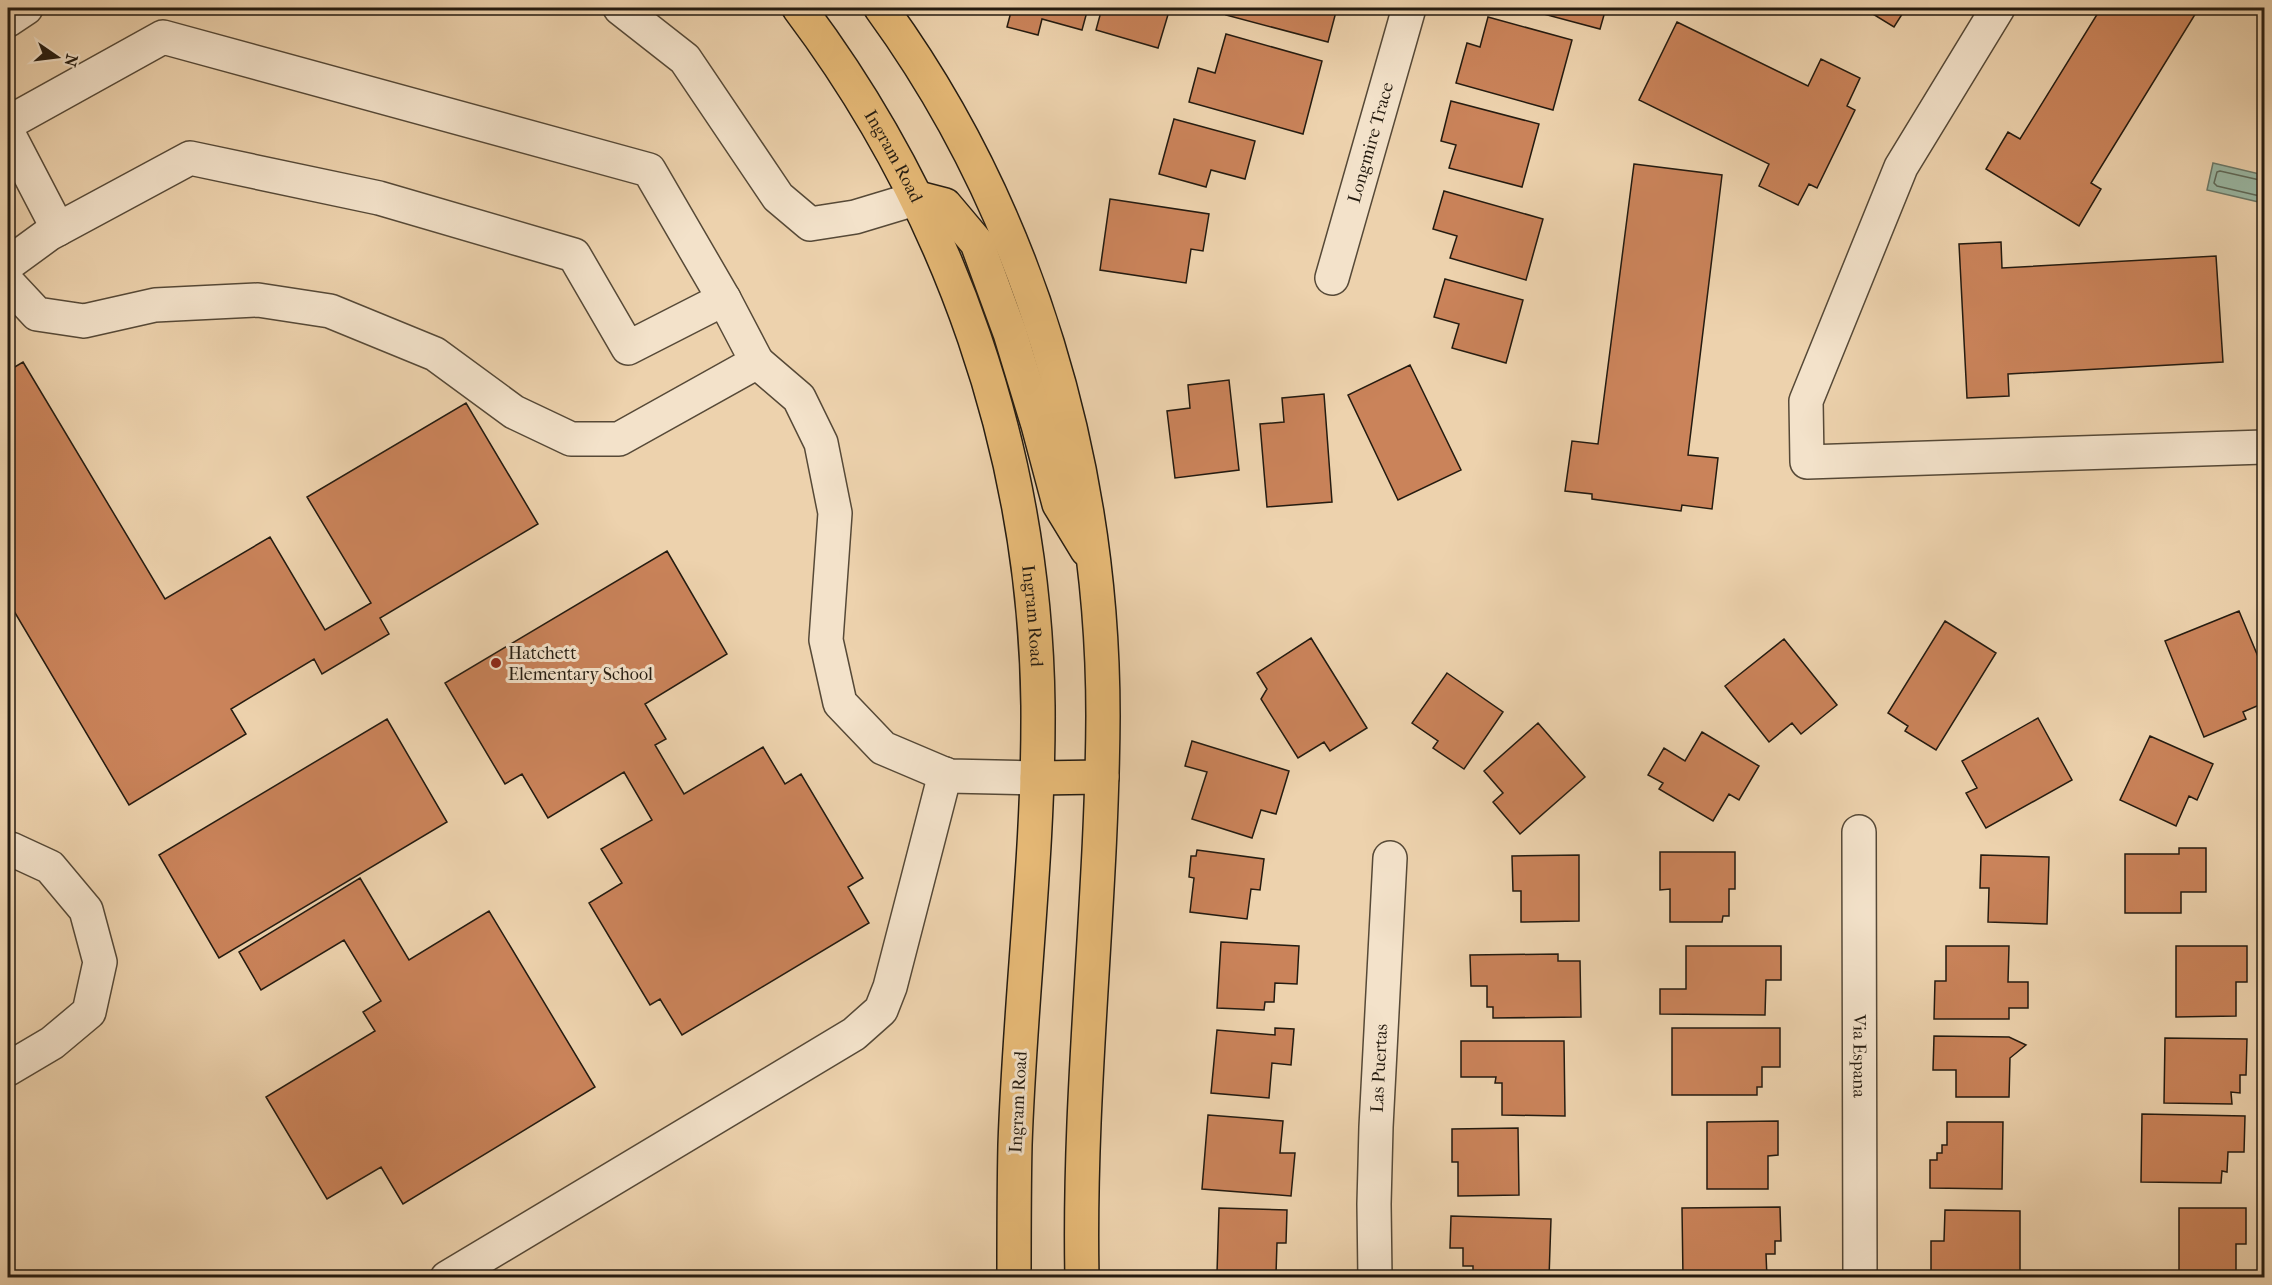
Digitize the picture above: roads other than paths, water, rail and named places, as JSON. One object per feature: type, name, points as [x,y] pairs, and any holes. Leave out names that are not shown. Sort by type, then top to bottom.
[{"type":"main road","name":"Ingram Road","points":[[799,8],[852,83],[883,133],[918,198],[975,334],[998,410],[1015,486],[1028,562],[1035,634],[1038,704],[1037,778],[1015,1143],[1014,1278]]},
{"type":"main road","points":[[881,8],[907,42],[941,99],[1004,227],[1030,294],[1053,364],[1085,494],[1095,562],[1100,636],[1102,777],[1083,1131],[1082,1278]]},
{"type":"main road","points":[[918,198],[945,205],[977,243],[1010,333],[1059,504],[1095,562]]},
{"type":"main road","points":[[1037,778],[1102,777]]},
{"type":"street","points":[[8,20],[26,8]]},
{"type":"street","points":[[620,8],[685,59],[778,197],[810,224],[855,217],[918,198]]},
{"type":"street","name":"Longmire Trace","points":[[1332,278],[1409,8]]},
{"type":"street","points":[[1998,8],[1901,167],[1806,401],[1807,462],[2265,447]]},
{"type":"street","points":[[8,123],[163,37],[649,170],[724,299],[757,362],[799,398],[821,443],[835,513],[826,640],[840,703],[883,748],[945,774],[1037,778]]},
{"type":"street","points":[[8,133],[58,229]]},
{"type":"street","points":[[8,264],[58,229],[190,158],[379,198],[574,255],[628,348],[724,299]]},
{"type":"street","points":[[8,283],[37,314],[84,321],[155,305],[258,300],[330,311],[435,354],[514,412],[571,439],[619,439],[757,362]]},
{"type":"street","points":[[447,1278],[854,1035],[881,1010],[891,987],[945,774]]},
{"type":"street","name":"Via Espana","points":[[1858,832],[1860,1278]]},
{"type":"street","points":[[8,850],[11,849],[50,867],[86,910],[100,962],[89,1012],[52,1043],[9,1066]]},
{"type":"street","name":"Las Puertas","points":[[1375,1278],[1376,1126],[1390,858]]},
{"type":"water","points":[[2213,163],[2264,175],[2263,203],[2207,190]]},
{"type":"place","name":"Hatchett Elementary School","points":[[496,663]]}]
